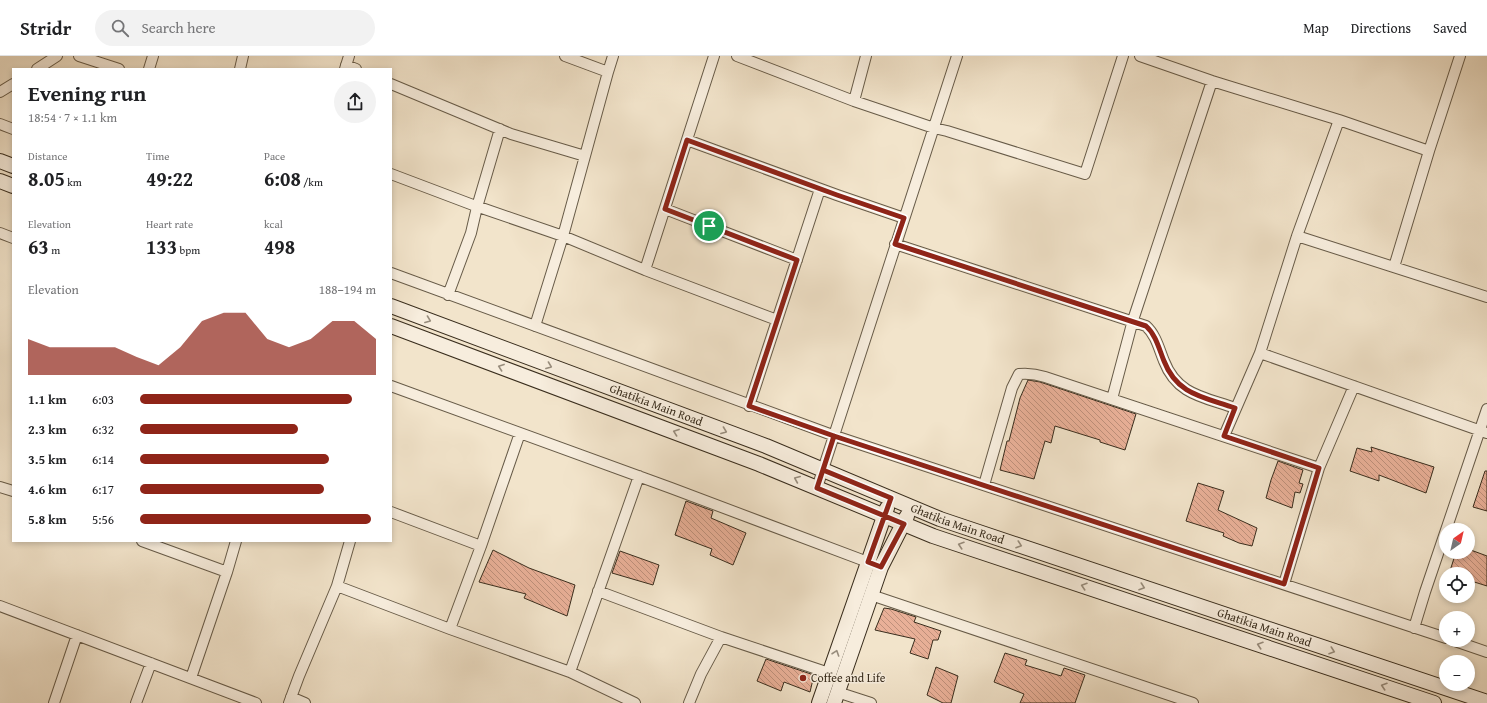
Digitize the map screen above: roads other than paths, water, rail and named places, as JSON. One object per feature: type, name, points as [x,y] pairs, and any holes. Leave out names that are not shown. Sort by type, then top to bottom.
[{"type":"street","points":[[39,68],[57,56]]},
{"type":"street","points":[[79,56],[115,68]]},
{"type":"street","points":[[149,68],[153,56]]},
{"type":"street","points":[[240,68],[243,56]]},
{"type":"street","points":[[565,56],[608,72]]},
{"type":"street","points":[[535,326],[563,236],[613,56]]},
{"type":"street","points":[[645,270],[714,56]]},
{"type":"street","points":[[737,56],[854,101],[934,128],[1085,174],[1123,56]]},
{"type":"street","points":[[854,101],[866,56]]},
{"type":"street","points":[[817,488],[957,56]]},
{"type":"street","points":[[1140,56],[1212,81],[1339,120],[1429,151]]},
{"type":"street","points":[[1394,267],[1429,151],[1460,56]]},
{"type":"street","points":[[1112,399],[1133,320],[1212,81]]},
{"type":"street","points":[[392,84],[500,129],[585,156]]},
{"type":"street","points":[[0,92],[12,85]]},
{"type":"street","points":[[1224,436],[1260,353],[1297,236],[1339,120]]},
{"type":"street","points":[[0,124],[12,129]]},
{"type":"street","points":[[448,295],[471,233],[477,206],[500,129]]},
{"type":"street","points":[[687,140],[904,218]]},
{"type":"street","points":[[0,161],[12,166]]},
{"type":"street","points":[[392,174],[563,236],[645,270],[777,320]]},
{"type":"street","points":[[0,181],[12,186]]},
{"type":"street","points":[[749,406],[820,189]]},
{"type":"street","points":[[665,209],[797,260]]},
{"type":"street","points":[[0,233],[12,238]]},
{"type":"street","points":[[1297,236],[1487,297]]},
{"type":"street","points":[[895,244],[1133,320],[1146,326],[1154,336],[1168,372],[1177,383],[1184,389],[1194,394],[1235,408]]},
{"type":"street","points":[[392,273],[834,436],[1439,636]]},
{"type":"street","name":"Ghatikia Main Road","points":[[392,306],[766,446],[940,519],[1487,702]]},
{"type":"street","name":"Ghatikia Main Road","points":[[392,326],[759,464],[933,536],[1434,703]]},
{"type":"street","points":[[1260,353],[1483,431]]},
{"type":"street","points":[[984,486],[1012,388],[1020,374],[1031,373],[1319,468]]},
{"type":"street","points":[[392,386],[639,476],[874,564]]},
{"type":"street","points":[[1284,584],[1319,468],[1354,386]]},
{"type":"street","points":[[1414,628],[1425,592],[1483,431],[1487,408]]},
{"type":"street","points":[[450,629],[481,546],[520,433]]},
{"type":"street","points":[[570,672],[639,476]]},
{"type":"street","points":[[0,487],[12,491]]},
{"type":"street","points":[[871,703],[835,697],[871,595],[874,564],[884,516],[891,498]]},
{"type":"street","points":[[819,703],[829,673],[874,564],[904,524],[910,507]]},
{"type":"street","points":[[392,512],[481,546]]},
{"type":"street","points":[[145,542],[227,572]]},
{"type":"street","points":[[191,678],[236,542]]},
{"type":"street","points":[[305,703],[290,700],[337,586],[350,542]]},
{"type":"street","points":[[337,586],[450,629],[570,672],[634,703]]},
{"type":"street","points":[[598,591],[721,637],[829,673]]},
{"type":"street","points":[[871,595],[1193,703]]},
{"type":"street","points":[[0,606],[256,703]]},
{"type":"street","points":[[54,703],[77,635]]},
{"type":"street","points":[[689,703],[701,674],[721,637]]},
{"type":"street","points":[[1472,647],[1487,652]]},
{"type":"street","points":[[136,703],[150,663]]},
{"type":"place","name":"Coffee and Life","points":[[803,678]]}]
